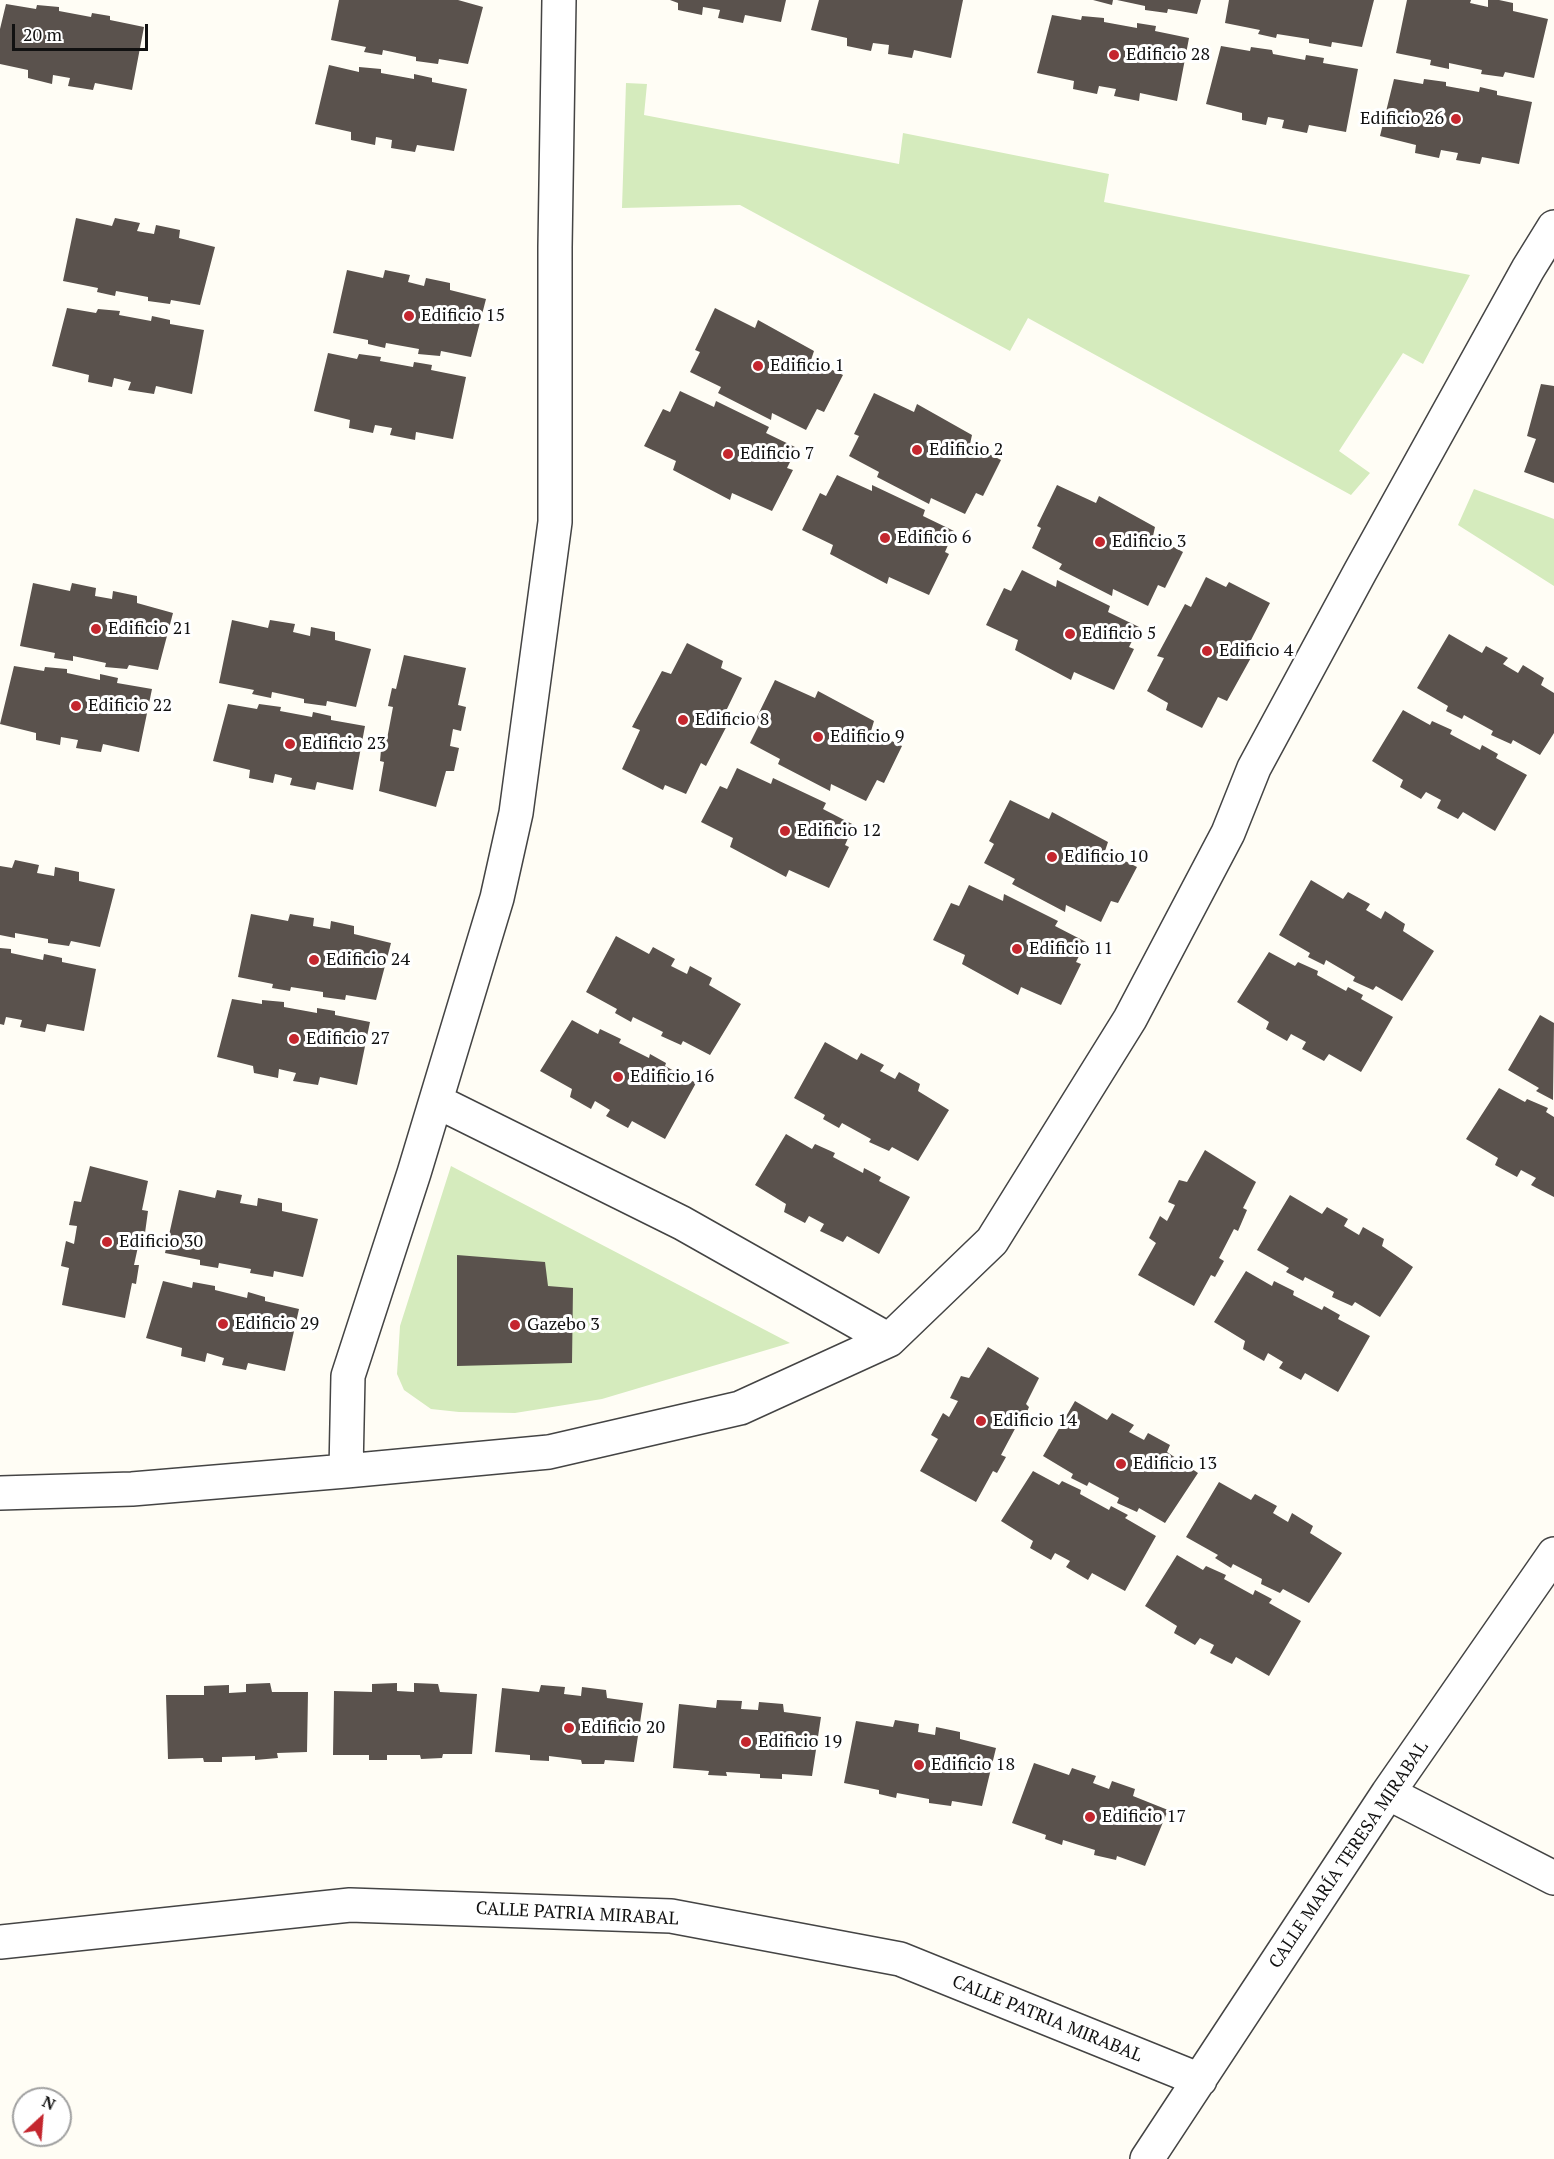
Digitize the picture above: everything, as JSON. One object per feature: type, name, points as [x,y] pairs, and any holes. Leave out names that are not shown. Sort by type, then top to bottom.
[{"type":"street","points":[[346,1471],[348,1376],[436,1101],[497,898],[516,813],[555,522],[555,247],[559,0]]},
{"type":"street","points":[[0,1493],[132,1489],[549,1452],[740,1408],[889,1340],[992,1241],[1130,1019],[1228,833],[1254,768],[1528,269],[1554,227]]},
{"type":"street","points":[[436,1101],[682,1223],[889,1340]]},
{"type":"street","name":"CALLE MARÍA TERESA MIRABAL","points":[[1148,2159],[1388,1793],[1554,1554]]},
{"type":"street","points":[[1388,1793],[1554,1878]]},
{"type":"street","name":"CALLE PATRIA MIRABAL","points":[[0,1942],[350,1905],[671,1916],[900,1959],[1200,2080]]},
{"type":"green space","points":[[626,83],[647,84],[644,115],[899,164],[903,133],[1109,174],[1104,202],[1470,275],[1423,364],[1403,353],[1339,451],[1370,473],[1351,495],[1028,318],[1010,351],[740,205],[622,208]]},
{"type":"green space","points":[[1474,489],[1554,519],[1554,586],[1458,525]]},
{"type":"green space","points":[[451,1166],[790,1343],[602,1399],[515,1413],[431,1409],[404,1390],[397,1374],[400,1326]]},
{"type":"building","points":[[339,0],[458,0],[483,7],[468,64],[439,59],[438,64],[416,61],[416,57],[383,50],[382,55],[364,52],[366,47],[331,40]]},
{"type":"building","points":[[670,0],[786,0],[781,22],[745,15],[743,23],[718,18],[720,10],[703,7],[702,15],[678,10],[678,3]]},
{"type":"building","points":[[819,0],[963,0],[951,58],[914,50],[912,58],[888,54],[889,45],[873,43],[871,51],[847,46],[847,38],[811,30]]},
{"type":"building","points":[[1093,0],[1113,0],[1112,5]]},
{"type":"building","points":[[1117,0],[1201,0],[1197,14],[1168,9],[1167,13],[1145,10],[1145,6]]},
{"type":"building","points":[[1229,0],[1374,0],[1362,47],[1332,42],[1331,47],[1309,43],[1309,39],[1277,34],[1276,38],[1258,34],[1260,30],[1225,23]]},
{"type":"building","points":[[1407,0],[1471,0],[1470,3],[1488,7],[1488,0],[1499,0],[1513,3],[1513,11],[1548,19],[1534,78],[1505,72],[1503,77],[1481,74],[1482,70],[1449,63],[1449,69],[1430,65],[1431,60],[1396,53]]},
{"type":"building","points":[[6,4],[36,9],[37,5],[59,7],[59,11],[91,17],[92,13],[110,16],[110,20],[144,27],[132,90],[95,83],[93,90],[68,86],[70,78],[53,75],[52,84],[28,78],[28,70],[0,64],[0,29]]},
{"type":"building","name":"Edificio 28","points":[[1052,15],[1081,20],[1082,16],[1104,18],[1104,22],[1137,28],[1137,23],[1156,26],[1155,31],[1189,38],[1177,101],[1140,93],[1139,101],[1114,96],[1116,89],[1099,86],[1097,94],[1073,89],[1074,81],[1037,73]]},
{"type":"building","points":[[1221,46],[1250,51],[1251,47],[1272,50],[1273,54],[1305,60],[1306,55],[1324,58],[1323,63],[1358,69],[1346,132],[1309,125],[1307,133],[1282,128],[1284,120],[1268,117],[1266,125],[1242,120],[1242,113],[1206,104]]},
{"type":"building","points":[[329,65],[359,72],[359,67],[381,69],[381,73],[414,79],[414,74],[432,78],[432,82],[467,89],[454,151],[417,145],[415,152],[391,148],[392,140],[376,137],[375,145],[351,140],[351,132],[315,124]]},
{"type":"building","name":"Edificio 26","points":[[1394,79],[1423,84],[1424,79],[1446,82],[1446,86],[1479,92],[1480,87],[1497,91],[1497,95],[1532,102],[1519,164],[1482,157],[1480,164],[1456,160],[1458,153],[1441,150],[1439,158],[1415,153],[1416,145],[1380,136]]},
{"type":"building","points":[[76,218],[112,226],[115,218],[140,223],[137,231],[154,234],[156,225],[180,230],[179,238],[215,247],[200,305],[171,300],[170,304],[148,301],[148,297],[116,291],[115,296],[97,292],[98,288],[63,281]]},
{"type":"building","name":"Edificio 15","points":[[347,270],[383,278],[385,270],[410,275],[408,282],[424,286],[426,278],[450,283],[450,290],[486,299],[471,357],[441,351],[440,356],[418,354],[419,349],[386,343],[385,348],[368,344],[368,340],[333,333]]},
{"type":"building","points":[[67,308],[96,313],[98,309],[120,311],[119,315],[151,321],[152,316],[170,320],[170,324],[204,330],[192,394],[156,386],[154,394],[128,390],[131,382],[114,378],[112,387],[88,382],[89,375],[52,366]]},
{"type":"building","name":"Edificio 1","points":[[715,308],[755,328],[758,320],[814,351],[811,360],[843,375],[824,412],[817,409],[806,430],[772,413],[771,420],[718,393],[721,387],[690,372],[700,352],[695,350]]},
{"type":"building","points":[[328,353],[357,359],[359,354],[381,357],[380,361],[413,367],[414,362],[432,365],[431,370],[466,377],[453,439],[416,432],[415,440],[390,435],[392,428],[375,425],[373,433],[349,428],[350,420],[314,411]]},
{"type":"building","points":[[1541,384],[1554,386],[1554,483],[1524,472],[1536,439],[1527,436]]},
{"type":"building","name":"Edificio 7","points":[[680,391],[714,407],[716,401],[769,427],[766,433],[797,448],[787,468],[793,470],[772,511],[732,493],[730,500],[673,470],[676,461],[644,446],[663,409],[670,412]]},
{"type":"building","name":"Edificio 2","points":[[874,393],[914,412],[917,404],[972,435],[970,444],[1001,460],[983,496],[976,493],[965,514],[931,498],[929,504],[877,477],[879,472],[849,456],[859,436],[854,434]]},
{"type":"building","name":"Edificio 6","points":[[837,475],[872,491],[872,485],[925,510],[923,516],[954,531],[945,552],[949,554],[929,595],[889,577],[887,584],[830,554],[833,545],[802,530],[820,493],[826,496]]},
{"type":"building","name":"Edificio 3","points":[[1057,485],[1096,503],[1099,496],[1155,527],[1153,536],[1183,552],[1165,588],[1158,585],[1148,606],[1113,589],[1112,596],[1059,569],[1062,564],[1032,548],[1041,528],[1037,526]]},
{"type":"building","name":"Edificio 5","points":[[1022,570],[1056,587],[1057,580],[1110,606],[1108,612],[1139,627],[1129,647],[1134,649],[1114,690],[1074,672],[1071,680],[1015,650],[1018,640],[986,625],[1004,588],[1011,591]]},
{"type":"building","name":"Edificio 4","points":[[1206,577],[1226,587],[1229,582],[1270,603],[1250,642],[1258,645],[1227,701],[1218,697],[1202,728],[1166,710],[1168,703],[1147,691],[1164,658],[1157,656],[1185,604],[1191,607]]},
{"type":"building","name":"Edificio 21","points":[[33,583],[70,591],[72,583],[96,588],[95,596],[112,599],[113,591],[137,596],[137,603],[173,613],[158,670],[129,665],[127,669],[105,667],[106,663],[73,656],[73,661],[54,658],[55,653],[20,646]]},
{"type":"building","points":[[232,620],[268,628],[270,620],[295,624],[293,632],[310,636],[311,627],[335,632],[335,640],[371,649],[356,707],[327,701],[326,706],[304,703],[304,699],[272,692],[271,698],[252,694],[254,690],[219,683]]},
{"type":"building","points":[[1449,634],[1482,653],[1486,646],[1508,658],[1503,664],[1518,673],[1523,665],[1544,678],[1541,685],[1554,693],[1554,733],[1540,755],[1513,740],[1511,744],[1491,735],[1493,731],[1464,715],[1462,719],[1446,711],[1448,706],[1417,688]]},
{"type":"building","name":"Edificio 8","points":[[687,643],[723,661],[721,668],[742,678],[725,713],[733,714],[706,766],[701,763],[686,794],[665,785],[663,790],[622,769],[640,730],[632,727],[662,671],[671,674]]},
{"type":"building","points":[[404,655],[466,668],[458,705],[466,707],[461,731],[453,729],[450,746],[459,748],[454,771],[446,771],[436,807],[379,791],[384,762],[380,761],[382,739],[387,739],[393,707],[388,706],[392,688],[396,689]]},
{"type":"building","name":"Edificio 22","points":[[14,666],[44,671],[45,667],[67,669],[67,673],[100,680],[100,674],[118,678],[117,683],[152,689],[139,752],[103,744],[101,752],[76,748],[78,740],[61,737],[60,745],[36,740],[36,733],[0,724]]},
{"type":"building","name":"Edificio 9","points":[[775,680],[815,698],[818,691],[874,721],[871,731],[902,746],[884,783],[877,780],[866,801],[831,784],[830,791],[778,764],[780,759],[750,743],[760,723],[755,721]]},
{"type":"building","name":"Edificio 23","points":[[228,704],[257,709],[259,704],[281,707],[280,711],[312,717],[313,712],[331,716],[331,720],[365,726],[353,790],[317,782],[315,790],[290,785],[292,778],[275,774],[273,783],[249,778],[250,770],[213,761]]},
{"type":"building","points":[[1403,710],[1430,725],[1432,721],[1452,730],[1450,734],[1480,750],[1482,745],[1498,754],[1496,758],[1527,775],[1495,831],[1463,812],[1458,819],[1437,808],[1441,800],[1426,792],[1421,799],[1400,787],[1403,780],[1372,761]]},
{"type":"building","name":"Edificio 12","points":[[737,768],[771,784],[773,778],[826,803],[823,809],[854,825],[845,845],[849,847],[829,888],[789,870],[786,877],[730,847],[733,838],[701,822],[720,786],[727,789]]},
{"type":"building","name":"Edificio 10","points":[[1010,800],[1049,819],[1052,812],[1108,842],[1105,851],[1137,867],[1118,903],[1111,901],[1101,922],[1066,905],[1065,912],[1012,884],[1015,879],[984,863],[994,844],[989,841]]},
{"type":"building","points":[[15,860],[39,865],[37,873],[54,876],[55,867],[79,872],[79,881],[115,889],[100,947],[71,941],[69,946],[48,943],[48,939],[15,933],[15,938],[0,935],[0,866],[12,868]]},
{"type":"building","points":[[1311,880],[1343,899],[1348,892],[1370,904],[1366,910],[1381,919],[1385,911],[1405,924],[1403,931],[1434,951],[1402,1001],[1376,986],[1373,990],[1353,981],[1355,977],[1326,960],[1324,965],[1308,957],[1310,953],[1279,935]]},
{"type":"building","name":"Edificio 11","points":[[969,885],[1003,901],[1004,894],[1058,921],[1055,926],[1086,942],[1076,962],[1081,964],[1061,1005],[1021,987],[1018,995],[962,964],[965,955],[933,940],[951,903],[959,906]]},
{"type":"building","name":"Edificio 24","points":[[251,914],[288,921],[290,914],[314,918],[313,926],[330,929],[331,921],[354,926],[354,934],[391,943],[376,1000],[346,995],[345,1000],[323,997],[323,992],[291,987],[290,991],[272,988],[273,984],[238,977]]},
{"type":"building","points":[[616,936],[649,954],[653,947],[675,959],[671,966],[687,974],[690,966],[712,978],[709,985],[741,1004],[710,1055],[683,1041],[681,1045],[661,1036],[663,1032],[633,1017],[631,1022],[615,1013],[617,1009],[586,992]]},
{"type":"building","points":[[0,948],[11,949],[11,953],[43,960],[44,954],[62,958],[62,962],[96,969],[84,1031],[47,1024],[45,1032],[20,1027],[22,1020],[6,1017],[4,1025],[0,1024]]},
{"type":"building","points":[[1269,952],[1295,966],[1298,962],[1318,971],[1317,975],[1346,991],[1348,987],[1363,995],[1361,999],[1393,1017],[1361,1072],[1329,1054],[1324,1061],[1302,1049],[1306,1042],[1291,1034],[1287,1041],[1266,1029],[1269,1022],[1237,1002]]},
{"type":"building","name":"Edificio 27","points":[[232,999],[262,1004],[262,1000],[284,1002],[284,1007],[317,1013],[317,1008],[335,1011],[335,1015],[370,1022],[357,1085],[320,1077],[318,1085],[293,1081],[296,1073],[279,1069],[278,1078],[254,1073],[253,1066],[217,1057]]},
{"type":"building","points":[[1540,1015],[1554,1023],[1553,1100],[1536,1091],[1539,1088],[1508,1070]]},
{"type":"building","name":"Edificio 16","points":[[572,1020],[598,1034],[600,1029],[621,1039],[619,1043],[649,1058],[650,1054],[666,1063],[665,1066],[696,1083],[665,1139],[632,1121],[628,1128],[606,1116],[610,1110],[595,1101],[591,1109],[570,1097],[572,1089],[540,1071]]},
{"type":"building","points":[[825,1042],[857,1060],[861,1053],[884,1065],[880,1071],[895,1079],[899,1072],[920,1084],[918,1091],[949,1110],[918,1161],[892,1147],[889,1151],[869,1142],[871,1139],[842,1123],[839,1128],[823,1119],[825,1115],[794,1098]]},
{"type":"building","points":[[1499,1088],[1525,1102],[1527,1099],[1548,1108],[1546,1112],[1554,1117],[1554,1197],[1531,1185],[1536,1178],[1521,1170],[1517,1177],[1495,1165],[1498,1158],[1466,1139]]},
{"type":"building","points":[[786,1134],[812,1149],[815,1144],[835,1153],[833,1157],[863,1173],[864,1168],[881,1177],[879,1181],[910,1197],[879,1254],[847,1236],[843,1242],[820,1231],[824,1224],[809,1216],[805,1223],[784,1212],[786,1204],[755,1185]]},
{"type":"building","points":[[1205,1150],[1256,1182],[1243,1208],[1247,1210],[1238,1231],[1234,1229],[1219,1258],[1224,1261],[1215,1277],[1211,1275],[1194,1306],[1138,1275],[1156,1243],[1149,1238],[1160,1216],[1167,1221],[1175,1205],[1168,1202],[1179,1180],[1187,1182]]},
{"type":"building","name":"Edificio 30","points":[[90,1166],[148,1181],[142,1210],[148,1211],[145,1233],[141,1233],[134,1265],[139,1265],[136,1284],[132,1283],[125,1318],[62,1305],[69,1268],[61,1266],[66,1241],[74,1244],[77,1226],[69,1225],[74,1201],[81,1202]]},
{"type":"building","points":[[179,1190],[215,1198],[217,1190],[242,1195],[240,1203],[257,1206],[258,1198],[282,1203],[282,1211],[318,1219],[303,1277],[274,1271],[273,1277],[250,1273],[251,1269],[219,1263],[218,1268],[200,1265],[200,1260],[165,1253]]},
{"type":"building","points":[[1290,1195],[1322,1214],[1327,1207],[1348,1219],[1344,1226],[1359,1235],[1363,1227],[1384,1239],[1382,1246],[1413,1267],[1380,1317],[1355,1302],[1352,1306],[1332,1297],[1334,1292],[1305,1277],[1303,1281],[1286,1272],[1289,1268],[1257,1250]]},
{"type":"building","name":"Gazebo 3","points":[[457,1255],[545,1262],[548,1286],[573,1288],[572,1363],[457,1366]]},
{"type":"building","points":[[1246,1271],[1272,1286],[1274,1281],[1294,1291],[1293,1295],[1322,1310],[1324,1306],[1340,1315],[1338,1319],[1370,1336],[1338,1392],[1305,1373],[1301,1380],[1279,1368],[1283,1362],[1268,1353],[1264,1361],[1243,1349],[1245,1341],[1214,1322]]},
{"type":"building","name":"Edificio 29","points":[[163,1281],[192,1288],[193,1282],[215,1286],[215,1290],[247,1298],[248,1292],[265,1297],[265,1301],[299,1309],[285,1371],[248,1363],[246,1370],[222,1365],[224,1358],[207,1353],[205,1362],[181,1356],[182,1348],[146,1338]]},
{"type":"building","name":"Edificio 14","points":[[988,1347],[1039,1378],[1026,1404],[1029,1407],[1021,1427],[1017,1425],[1001,1455],[1006,1457],[997,1473],[993,1471],[976,1502],[920,1471],[938,1439],[931,1435],[943,1413],[949,1417],[958,1401],[950,1398],[961,1376],[969,1378]]},
{"type":"building","name":"Edificio 13","points":[[1075,1401],[1107,1420],[1112,1413],[1134,1425],[1129,1432],[1144,1440],[1148,1433],[1170,1445],[1167,1452],[1198,1473],[1165,1523],[1139,1508],[1137,1512],[1117,1503],[1119,1498],[1089,1482],[1087,1486],[1071,1478],[1073,1474],[1043,1456]]},
{"type":"building","points":[[1033,1471],[1059,1485],[1062,1481],[1081,1490],[1080,1494],[1109,1510],[1111,1506],[1128,1515],[1125,1518],[1156,1536],[1125,1591],[1092,1573],[1088,1580],[1066,1567],[1070,1561],[1055,1553],[1051,1560],[1030,1548],[1033,1541],[1001,1521]]},
{"type":"building","points":[[1219,1482],[1251,1500],[1255,1494],[1277,1506],[1273,1513],[1288,1522],[1292,1513],[1313,1526],[1310,1533],[1342,1553],[1309,1603],[1283,1589],[1280,1593],[1261,1584],[1262,1579],[1233,1564],[1231,1568],[1215,1558],[1218,1555],[1186,1537]]},
{"type":"building","points":[[1177,1555],[1203,1570],[1206,1566],[1226,1575],[1224,1579],[1253,1595],[1255,1590],[1272,1599],[1269,1603],[1301,1621],[1269,1676],[1236,1657],[1232,1664],[1210,1653],[1214,1645],[1200,1638],[1195,1645],[1174,1633],[1177,1626],[1145,1606]]},
{"type":"building","points":[[270,1683],[272,1692],[308,1692],[307,1752],[277,1753],[278,1758],[255,1760],[255,1756],[222,1757],[222,1762],[204,1762],[203,1758],[168,1759],[166,1695],[204,1695],[204,1686],[229,1685],[229,1693],[246,1692],[246,1684]]},
{"type":"building","points":[[397,1683],[397,1691],[414,1692],[414,1683],[438,1684],[440,1692],[477,1694],[472,1754],[443,1754],[442,1758],[421,1759],[420,1755],[387,1755],[387,1760],[369,1760],[369,1755],[333,1755],[334,1691],[372,1692],[372,1684]]},
{"type":"building","name":"Edificio 20","points":[[541,1685],[565,1687],[564,1694],[581,1696],[582,1687],[606,1690],[607,1698],[643,1703],[634,1762],[605,1760],[604,1764],[582,1764],[581,1760],[549,1756],[549,1761],[530,1760],[530,1755],[495,1752],[502,1688],[539,1692]]},
{"type":"building","name":"Edificio 19","points":[[717,1700],[742,1701],[741,1709],[758,1710],[759,1702],[783,1704],[784,1712],[821,1717],[812,1776],[782,1774],[782,1779],[760,1778],[760,1774],[726,1772],[727,1776],[708,1775],[709,1771],[673,1768],[679,1704],[716,1708]]},
{"type":"building","name":"Edificio 18","points":[[895,1720],[919,1724],[918,1732],[935,1735],[936,1727],[960,1732],[960,1739],[996,1748],[982,1806],[952,1801],[951,1806],[929,1803],[929,1799],[897,1793],[896,1798],[879,1794],[879,1790],[844,1783],[856,1721],[893,1727]]},
{"type":"building","name":"Edificio 17","points":[[1034,1763],[1069,1775],[1072,1768],[1096,1776],[1093,1783],[1109,1789],[1112,1781],[1135,1789],[1133,1796],[1168,1810],[1145,1866],[1117,1856],[1116,1860],[1094,1855],[1095,1850],[1063,1840],[1062,1845],[1045,1839],[1046,1835],[1012,1823]]},
{"type":"place","name":"Edificio 28","points":[[1114,55]]},
{"type":"place","name":"Edificio 26","points":[[1456,119]]},
{"type":"place","name":"Edificio 15","points":[[409,316]]},
{"type":"place","name":"Edificio 1","points":[[758,366]]},
{"type":"place","name":"Edificio 2","points":[[917,450]]},
{"type":"place","name":"Edificio 7","points":[[728,454]]},
{"type":"place","name":"Edificio 6","points":[[885,538]]},
{"type":"place","name":"Edificio 3","points":[[1100,542]]},
{"type":"place","name":"Edificio 21","points":[[96,629]]},
{"type":"place","name":"Edificio 5","points":[[1070,634]]},
{"type":"place","name":"Edificio 4","points":[[1207,651]]},
{"type":"place","name":"Edificio 22","points":[[76,706]]},
{"type":"place","name":"Edificio 8","points":[[683,720]]},
{"type":"place","name":"Edificio 9","points":[[818,737]]},
{"type":"place","name":"Edificio 23","points":[[290,744]]},
{"type":"place","name":"Edificio 12","points":[[785,831]]},
{"type":"place","name":"Edificio 10","points":[[1052,857]]},
{"type":"place","name":"Edificio 11","points":[[1017,949]]},
{"type":"place","name":"Edificio 24","points":[[314,960]]},
{"type":"place","name":"Edificio 27","points":[[294,1039]]},
{"type":"place","name":"Edificio 16","points":[[618,1077]]},
{"type":"place","name":"Edificio 30","points":[[107,1242]]},
{"type":"place","name":"Edificio 29","points":[[223,1324]]},
{"type":"place","name":"Gazebo 3","points":[[515,1325]]},
{"type":"place","name":"Edificio 14","points":[[981,1421]]},
{"type":"place","name":"Edificio 13","points":[[1121,1464]]},
{"type":"place","name":"Edificio 20","points":[[569,1728]]},
{"type":"place","name":"Edificio 19","points":[[746,1742]]},
{"type":"place","name":"Edificio 18","points":[[919,1765]]},
{"type":"place","name":"Edificio 17","points":[[1090,1817]]}]
